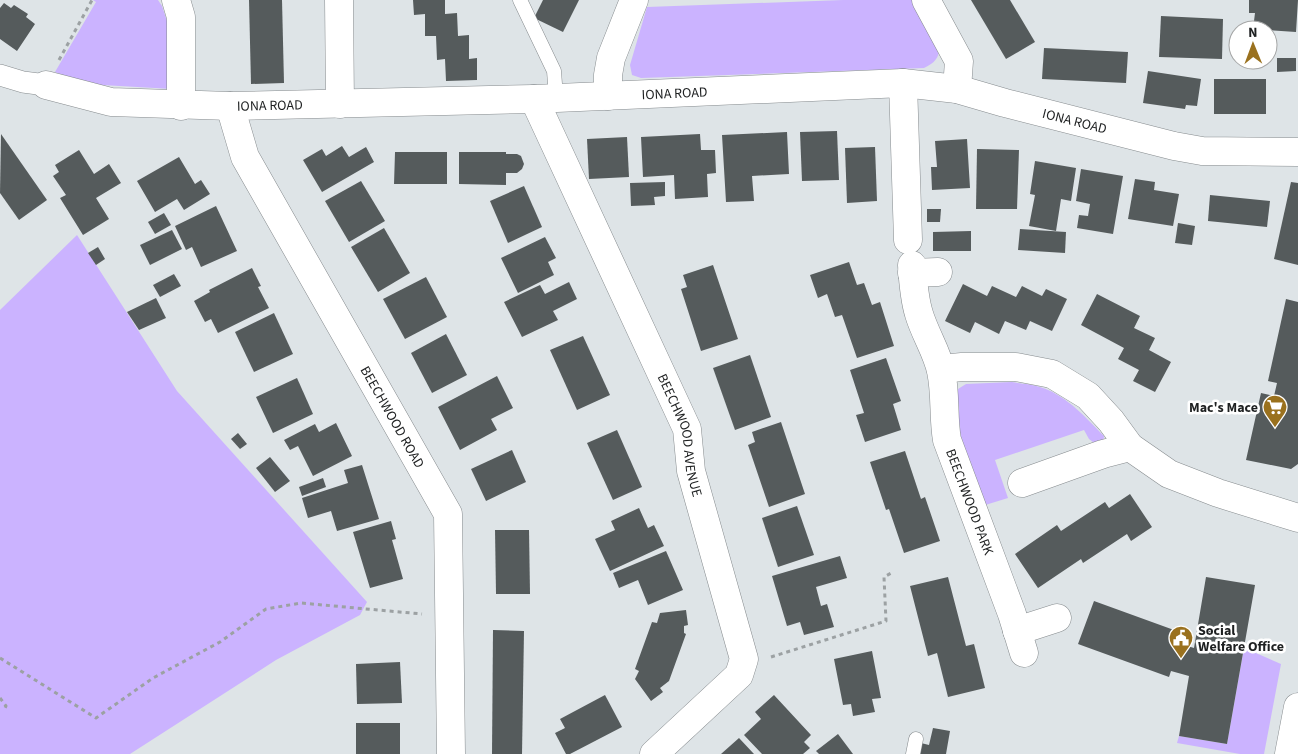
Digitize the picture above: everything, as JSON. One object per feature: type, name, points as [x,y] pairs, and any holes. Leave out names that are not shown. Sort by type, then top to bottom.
[{"type":"street","points":[[176,0],[181,17],[181,106]]},
{"type":"street","points":[[339,0],[340,104]]},
{"type":"street","points":[[608,96],[608,75],[611,58],[634,0]]},
{"type":"street","points":[[926,0],[959,61],[957,89]]},
{"type":"street","points":[[0,75],[23,82],[46,85]]},
{"type":"street","name":"IONA ROAD","points":[[46,85],[111,102],[181,106],[230,106],[608,96],[903,83],[957,89],[1174,146],[1202,151],[1298,152]]},
{"type":"street","name":"BEECHWOOD PARK","points":[[903,83],[917,263],[914,295],[919,315],[941,369],[944,383],[944,423],[947,440],[1021,642],[1057,618]]},
{"type":"street","name":"BEECHWOOD AVENUE","points":[[545,98],[687,429],[691,471],[739,637],[744,659],[742,666]]},
{"type":"street","name":"BEECHWOOD ROAD","points":[[230,106],[245,157],[448,514],[451,754]]},
{"type":"street","points":[[941,369],[1016,367],[1052,374],[1088,396],[1111,421],[1130,447],[1169,474],[1218,493],[1298,518]]},
{"type":"street","points":[[1022,483],[1103,454],[1130,447]]},
{"type":"street","points":[[654,754],[739,675],[742,666]]},
{"type":"street","points":[[1289,754],[1298,707]]},
{"type":"lane","points":[[520,0],[554,71],[545,98]]},
{"type":"lane","points":[[913,754],[916,739]]},
{"type":"path","points":[[46,85],[92,0]]},
{"type":"path","points":[[742,666],[886,621],[884,577],[893,572]]},
{"type":"path","points":[[0,658],[96,718],[153,678],[220,642],[266,609],[301,603],[450,617]]},
{"type":"path","points":[[0,698],[6,706],[4,710]]},
{"type":"shaded area","points":[[93,0],[158,0],[162,6],[175,45],[172,89],[85,84],[55,72],[96,2]]},
{"type":"shaded area","points":[[843,0],[913,0],[936,36],[939,46],[934,62],[924,68],[641,78],[632,75],[630,65],[647,7]]},
{"type":"shaded area","points":[[77,235],[177,391],[367,602],[360,615],[276,660],[130,754],[0,754],[0,310]]},
{"type":"shaded area","points":[[1012,382],[1039,387],[1060,397],[1076,408],[1104,436],[1103,444],[1098,446],[1089,439],[1084,430],[995,460],[1008,498],[982,506],[962,449],[956,404],[958,389],[966,384]]},
{"type":"shaded area","points":[[1244,648],[1281,664],[1264,754],[1240,754],[1177,743],[1179,736],[1227,744]]},
{"type":"building","points":[[249,0],[282,0],[284,83],[251,84]]},
{"type":"building","points":[[413,0],[445,0],[445,14],[457,13],[458,36],[469,35],[469,59],[477,58],[477,80],[446,81],[445,59],[437,60],[436,36],[425,36],[425,14],[414,15]]},
{"type":"building","points":[[543,0],[579,0],[563,32],[534,18]]},
{"type":"building","points":[[971,0],[1010,0],[1035,42],[1006,59]]},
{"type":"building","points":[[1249,0],[1298,0],[1296,32],[1278,31],[1278,20],[1254,20],[1255,13],[1249,13]]},
{"type":"building","points":[[4,3],[11,8],[14,5],[28,14],[26,17],[35,24],[17,51],[0,39],[0,8]]},
{"type":"building","points":[[1161,16],[1223,19],[1222,59],[1159,57]]},
{"type":"building","points":[[1044,48],[1128,52],[1126,83],[1042,79]]},
{"type":"building","points":[[1278,58],[1296,58],[1296,71],[1277,72]]},
{"type":"building","points":[[1148,71],[1201,79],[1197,106],[1186,105],[1185,109],[1143,103]]},
{"type":"building","points":[[1214,79],[1266,79],[1266,114],[1214,114]]},
{"type":"building","points":[[837,131],[839,180],[802,181],[800,132]]},
{"type":"building","points":[[787,132],[789,174],[752,176],[754,201],[726,202],[722,135]]},
{"type":"building","points":[[1,134],[47,200],[19,220],[0,193]]},
{"type":"building","points":[[700,134],[701,150],[715,150],[716,173],[707,174],[708,197],[675,199],[674,175],[643,177],[641,137]]},
{"type":"building","points":[[627,137],[629,177],[589,179],[587,139]]},
{"type":"building","points":[[967,139],[970,188],[932,190],[931,167],[937,167],[935,141]]},
{"type":"building","points":[[342,146],[349,157],[366,147],[374,162],[322,192],[303,160],[322,149],[326,156]]},
{"type":"building","points":[[875,147],[877,201],[847,203],[845,148]]},
{"type":"building","points":[[977,149],[1019,150],[1017,209],[976,209]]},
{"type":"building","points":[[79,150],[94,174],[109,164],[121,183],[96,198],[109,219],[83,235],[60,198],[66,195],[53,176],[59,172],[55,165]]},
{"type":"building","points":[[395,152],[447,152],[447,184],[394,184]]},
{"type":"building","points":[[459,152],[506,152],[506,154],[517,154],[521,156],[524,164],[517,173],[506,173],[506,185],[459,184]]},
{"type":"building","points":[[179,157],[195,184],[201,180],[210,194],[184,210],[177,199],[155,212],[137,181]]},
{"type":"building","points":[[1035,161],[1076,168],[1071,201],[1061,199],[1056,231],[1029,226],[1035,195],[1030,194]]},
{"type":"building","points":[[1081,169],[1123,176],[1113,234],[1077,228],[1079,215],[1088,216],[1090,204],[1076,201]]},
{"type":"building","points":[[1135,179],[1155,182],[1154,190],[1179,194],[1173,226],[1128,219]]},
{"type":"building","points":[[361,181],[385,221],[349,242],[325,201]]},
{"type":"building","points":[[665,182],[665,196],[654,197],[655,205],[631,206],[630,183]]},
{"type":"building","points":[[1291,182],[1298,183],[1298,265],[1274,259]]},
{"type":"building","points":[[524,186],[542,227],[508,243],[490,201]]},
{"type":"building","points":[[1210,195],[1270,201],[1267,227],[1208,221]]},
{"type":"building","points":[[216,206],[237,251],[201,267],[192,247],[186,250],[175,226]]},
{"type":"building","points":[[927,209],[941,209],[940,222],[927,222]]},
{"type":"building","points":[[164,213],[171,225],[155,234],[148,222]]},
{"type":"building","points":[[1178,223],[1195,226],[1192,245],[1175,243]]},
{"type":"building","points":[[384,228],[410,273],[378,292],[351,247]]},
{"type":"building","points":[[1020,229],[1066,232],[1065,253],[1018,250]]},
{"type":"building","points":[[172,230],[182,249],[150,265],[140,245]]},
{"type":"building","points":[[971,231],[971,251],[933,251],[933,232]]},
{"type":"building","points":[[545,237],[556,258],[548,262],[554,275],[518,293],[501,258]]},
{"type":"building","points":[[98,247],[105,259],[96,265],[88,253]]},
{"type":"building","points":[[849,262],[857,285],[864,283],[872,305],[880,302],[894,346],[857,358],[842,315],[835,317],[827,294],[818,298],[810,275]]},
{"type":"building","points":[[713,265],[738,339],[701,351],[681,289],[687,287],[683,275]]},
{"type":"building","points":[[252,268],[261,286],[258,287],[269,308],[218,333],[211,319],[205,322],[194,301],[210,292],[209,290]]},
{"type":"building","points":[[174,274],[181,286],[160,297],[153,285]]},
{"type":"building","points":[[426,277],[447,317],[405,339],[383,299]]},
{"type":"building","points":[[569,282],[577,299],[553,311],[558,320],[522,337],[504,302],[540,285],[545,294]]},
{"type":"building","points":[[963,284],[987,296],[992,286],[1016,297],[1022,286],[1042,296],[1046,289],[1067,299],[1052,331],[1030,321],[1026,330],[1005,321],[999,334],[975,322],[970,333],[945,321]]},
{"type":"building","points":[[1097,294],[1140,316],[1134,328],[1155,338],[1149,350],[1171,362],[1155,392],[1133,381],[1139,370],[1118,359],[1124,348],[1081,325]]},
{"type":"building","points":[[156,298],[166,318],[139,330],[127,312]]},
{"type":"building","name":"Mac's Mace","points":[[1286,299],[1298,302],[1298,464],[1291,469],[1246,460],[1261,393],[1274,396],[1277,383],[1268,381]]},
{"type":"building","points":[[274,313],[293,354],[254,372],[235,332]]},
{"type":"building","points":[[446,334],[467,375],[432,393],[411,353]]},
{"type":"building","points":[[583,336],[610,395],[577,410],[550,350]]},
{"type":"building","points":[[750,355],[771,417],[735,430],[713,368]]},
{"type":"building","points":[[886,358],[901,401],[893,404],[901,430],[865,442],[856,415],[864,413],[850,370]]},
{"type":"building","points":[[497,376],[513,408],[491,419],[497,430],[460,450],[438,407]]},
{"type":"building","points":[[297,378],[313,414],[273,433],[256,397]]},
{"type":"building","points":[[781,422],[805,494],[769,507],[748,445],[755,442],[752,432]]},
{"type":"building","points":[[336,423],[352,456],[313,476],[298,446],[290,450],[284,440],[315,424],[319,432]]},
{"type":"building","points":[[617,430],[642,487],[613,500],[587,443]]},
{"type":"building","points":[[238,433],[247,444],[240,449],[231,439]]},
{"type":"building","points":[[512,450],[526,482],[486,501],[471,469]]},
{"type":"building","points":[[905,451],[921,499],[925,497],[940,541],[904,553],[889,509],[886,510],[870,462]]},
{"type":"building","points":[[270,457],[290,481],[275,492],[256,468]]},
{"type":"building","points":[[362,465],[379,519],[337,531],[331,511],[308,518],[302,498],[348,483],[344,470]]},
{"type":"building","points":[[323,478],[326,487],[302,496],[299,487]]},
{"type":"building","points":[[1130,494],[1152,527],[1131,541],[1127,534],[1083,563],[1081,559],[1038,588],[1015,554],[1057,525],[1061,531],[1105,502],[1109,508]]},
{"type":"building","points":[[797,506],[814,555],[778,567],[762,518]]},
{"type":"building","points":[[639,508],[648,528],[654,525],[664,546],[610,571],[595,539],[615,530],[611,521]]},
{"type":"building","points":[[391,521],[396,539],[392,540],[403,579],[370,588],[353,532]]},
{"type":"building","points":[[495,530],[529,530],[530,594],[496,594]]},
{"type":"building","points":[[666,551],[683,590],[648,605],[638,580],[619,588],[613,573]]},
{"type":"building","points":[[840,556],[847,578],[816,587],[821,606],[827,604],[834,627],[804,635],[800,622],[787,626],[772,576]]},
{"type":"building","points":[[948,577],[966,646],[974,644],[985,688],[948,697],[937,653],[928,656],[910,586]]},
{"type":"building","name":"Social Welfare Office","points":[[1206,577],[1255,585],[1227,744],[1179,736],[1189,676],[1171,671],[1169,677],[1078,644],[1094,601],[1185,634],[1181,644],[1194,648]]},
{"type":"building","points":[[686,610],[688,625],[684,626],[684,633],[686,634],[669,681],[660,688],[663,692],[651,701],[635,679],[639,671],[635,669],[652,622],[657,623],[660,613]]},
{"type":"building","points":[[493,630],[524,631],[522,754],[492,754]]},
{"type":"building","points":[[872,651],[881,698],[872,699],[875,712],[853,716],[851,704],[843,705],[834,659]]},
{"type":"building","points":[[400,662],[402,703],[357,704],[356,664]]},
{"type":"building","points":[[605,695],[622,727],[570,754],[566,754],[555,733],[565,728],[560,719]]},
{"type":"building","points":[[774,695],[811,735],[804,742],[810,748],[803,754],[762,754],[744,735],[761,719],[755,712]]},
{"type":"building","points":[[356,723],[400,723],[400,754],[356,754]]},
{"type":"building","points":[[933,728],[950,731],[946,754],[919,754],[921,743],[929,745]]},
{"type":"building","points":[[838,734],[853,754],[819,754],[816,751]]},
{"type":"building","points":[[739,738],[754,754],[721,754]]},
{"type":"place","name":"Mac's Mace","points":[[1275,428]]},
{"type":"place","name":"Social Welfare Office","points":[[1181,659]]}]
